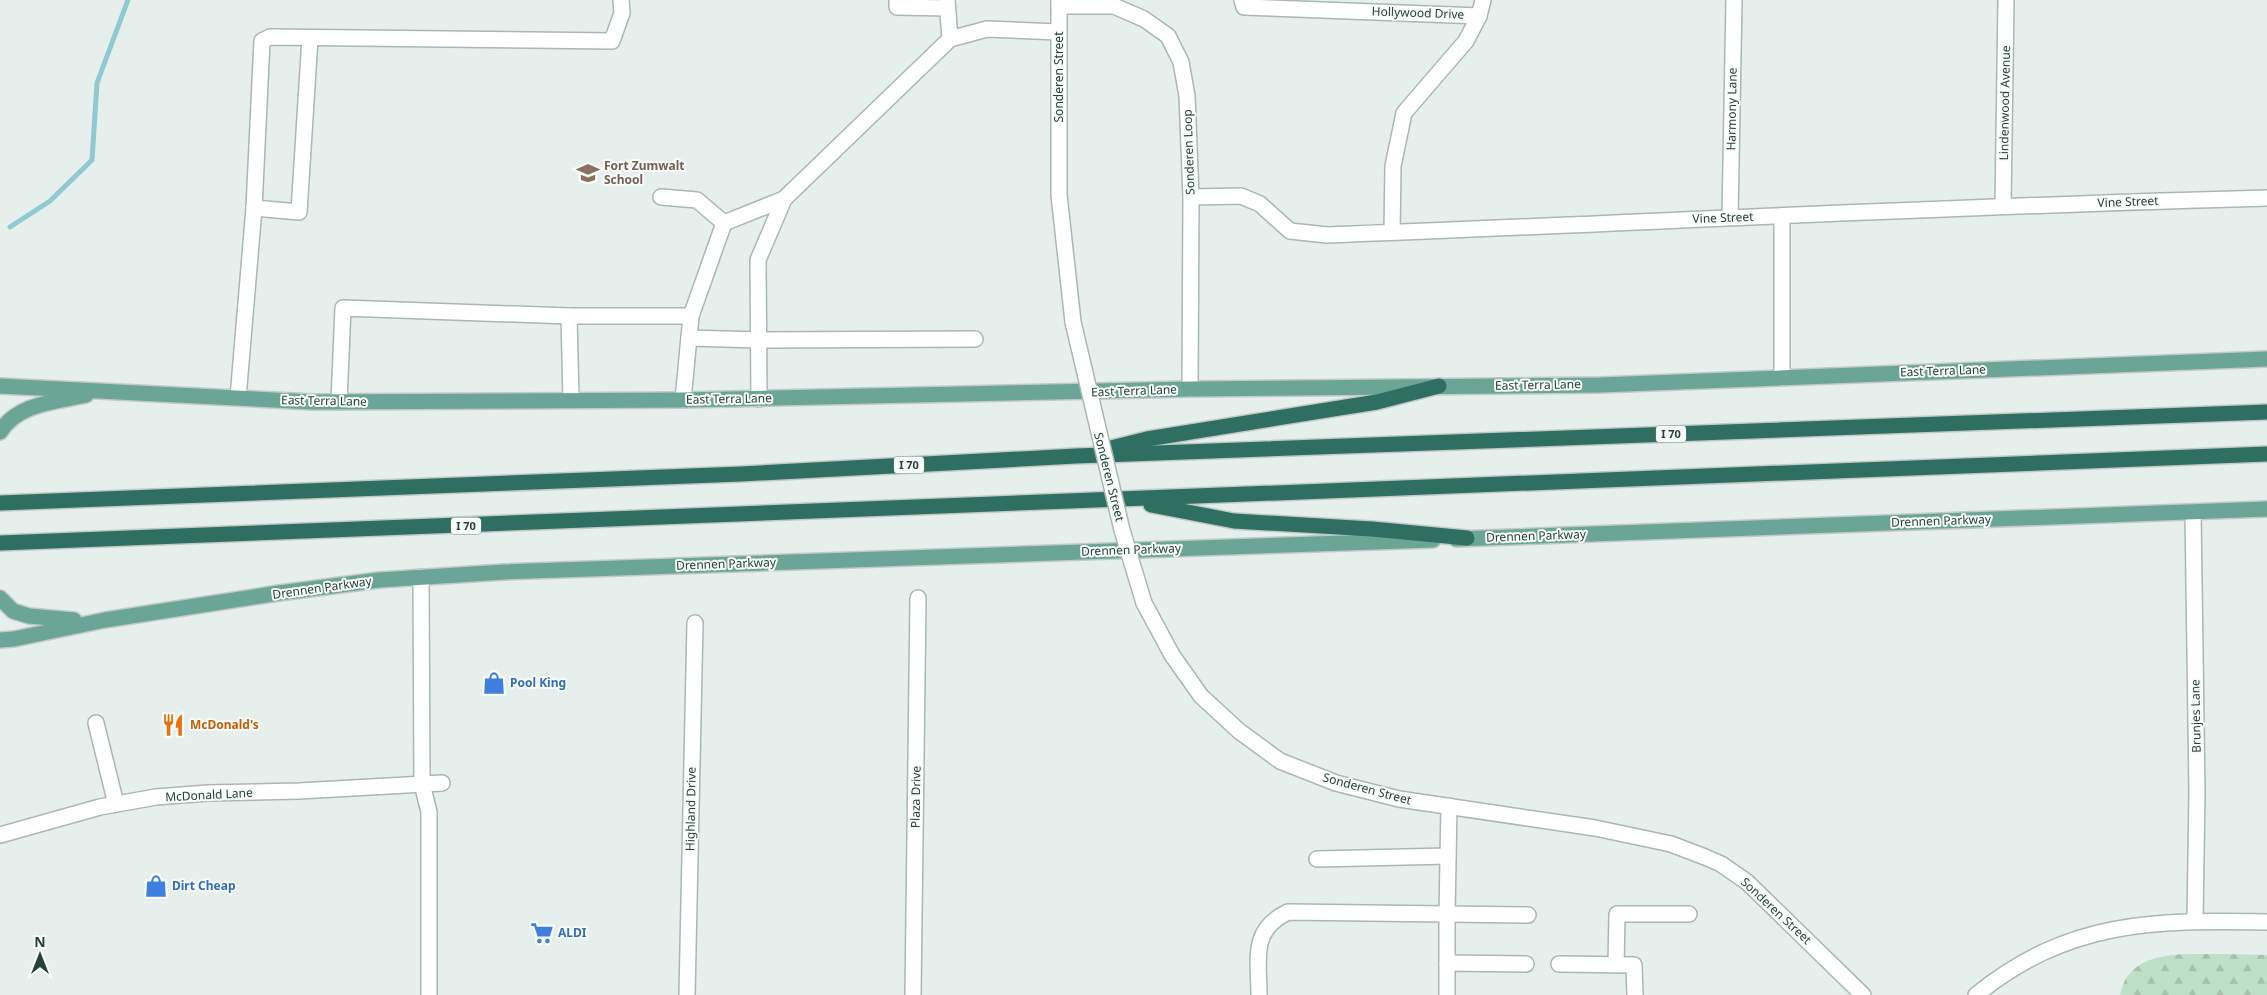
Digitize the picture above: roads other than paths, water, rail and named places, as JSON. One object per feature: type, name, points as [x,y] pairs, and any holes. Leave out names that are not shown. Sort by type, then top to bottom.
[{"type":"highway","points":[[1076,456],[1147,438],[1377,402],[1439,386]]},
{"type":"highway","name":"I 70","points":[[6,502],[742,474],[1076,456],[2267,412]]},
{"type":"highway","name":"I 70","points":[[5,543],[2267,454]]},
{"type":"highway","points":[[1127,500],[1234,521],[1467,538]]},
{"type":"main road","name":"East Terra Lane","points":[[0,386],[339,402],[683,400],[1190,390],[1600,385],[2267,359]]},
{"type":"main road","points":[[0,432],[7,421],[21,411],[108,390]]},
{"type":"main road","name":"Drennen Parkway","points":[[7,640],[105,620],[279,593],[379,580],[421,577],[583,569],[2267,510]]},
{"type":"main road","points":[[0,598],[13,611],[29,616],[64,620],[105,620]]},
{"type":"main road","points":[[0,652],[7,640]]},
{"type":"street","points":[[238,398],[254,208],[262,41],[270,37],[612,41],[622,12],[621,0]]},
{"type":"street","points":[[897,0],[897,7],[947,4],[950,39]]},
{"type":"street","name":"Hollywood Drive","points":[[1242,0],[1244,7],[1479,16]]},
{"type":"street","name":"Hollywood Drive","points":[[1392,232],[1393,166],[1404,113],[1466,41],[1479,16],[1483,0]]},
{"type":"street","name":"Harmony Lane","points":[[1730,217],[1734,0]]},
{"type":"street","name":"Lindenwood Avenue","points":[[2003,205],[2006,0]]},
{"type":"street","name":"Sonderen Street","points":[[1059,3],[1059,195],[1073,322],[1120,520],[1144,603],[1172,655],[1201,696],[1239,732],[1280,761],[1336,783],[1398,800],[1595,828],[1643,838],[1671,844],[1721,864],[1747,882],[1863,995]]},
{"type":"street","name":"Sonderen Loop","points":[[1059,3],[1114,6],[1144,18],[1168,36],[1181,62],[1187,96],[1191,197],[1190,390]]},
{"type":"street","points":[[759,399],[758,260],[784,199],[950,39],[988,29],[1058,32]]},
{"type":"street","points":[[254,208],[298,212],[310,38]]},
{"type":"street","name":"Vine Street","points":[[1191,197],[1241,196],[1260,204],[1290,230],[1327,235],[2003,205],[2267,198]]},
{"type":"street","points":[[661,197],[698,200],[724,222]]},
{"type":"street","points":[[683,400],[691,316],[724,222],[784,199]]},
{"type":"street","points":[[1782,216],[1782,378]]},
{"type":"street","points":[[339,402],[343,308],[569,316],[691,316]]},
{"type":"street","points":[[569,316],[572,400]]},
{"type":"street","points":[[689,338],[759,340],[975,339]]},
{"type":"street","name":"Brunjes Lane","points":[[2194,512],[2197,792],[2195,920]]},
{"type":"street","points":[[421,577],[422,784],[429,812],[429,995]]},
{"type":"street","name":"Plaza Drive","points":[[913,995],[918,598]]},
{"type":"street","name":"Highland Drive","points":[[688,995],[695,623]]},
{"type":"street","points":[[96,723],[116,804]]},
{"type":"street","name":"McDonald Lane","points":[[0,835],[116,804],[156,798],[208,793],[442,783]]},
{"type":"street","points":[[1447,995],[1449,806]]},
{"type":"street","points":[[1317,858],[1448,856]]},
{"type":"street","points":[[1259,995],[1259,944],[1263,930],[1275,918],[1288,912],[1528,915]]},
{"type":"street","points":[[1616,965],[1617,914],[1689,914]]},
{"type":"street","points":[[1976,995],[1996,979],[2050,948],[2103,931],[2195,920],[2267,922]]},
{"type":"street","points":[[1447,963],[1526,964]]},
{"type":"street","points":[[1559,964],[1634,965],[1635,995]]},
{"type":"waterway","points":[[10,227],[50,201],[92,160],[97,83],[128,0]]},
{"type":"place","name":"Fort Zumwalt School","points":[[588,173]]},
{"type":"place","name":"Pool King","points":[[494,683]]},
{"type":"place","name":"McDonald's","points":[[173,725]]},
{"type":"place","name":"Dirt Cheap","points":[[156,886]]},
{"type":"place","name":"ALDI","points":[[542,933]]}]
